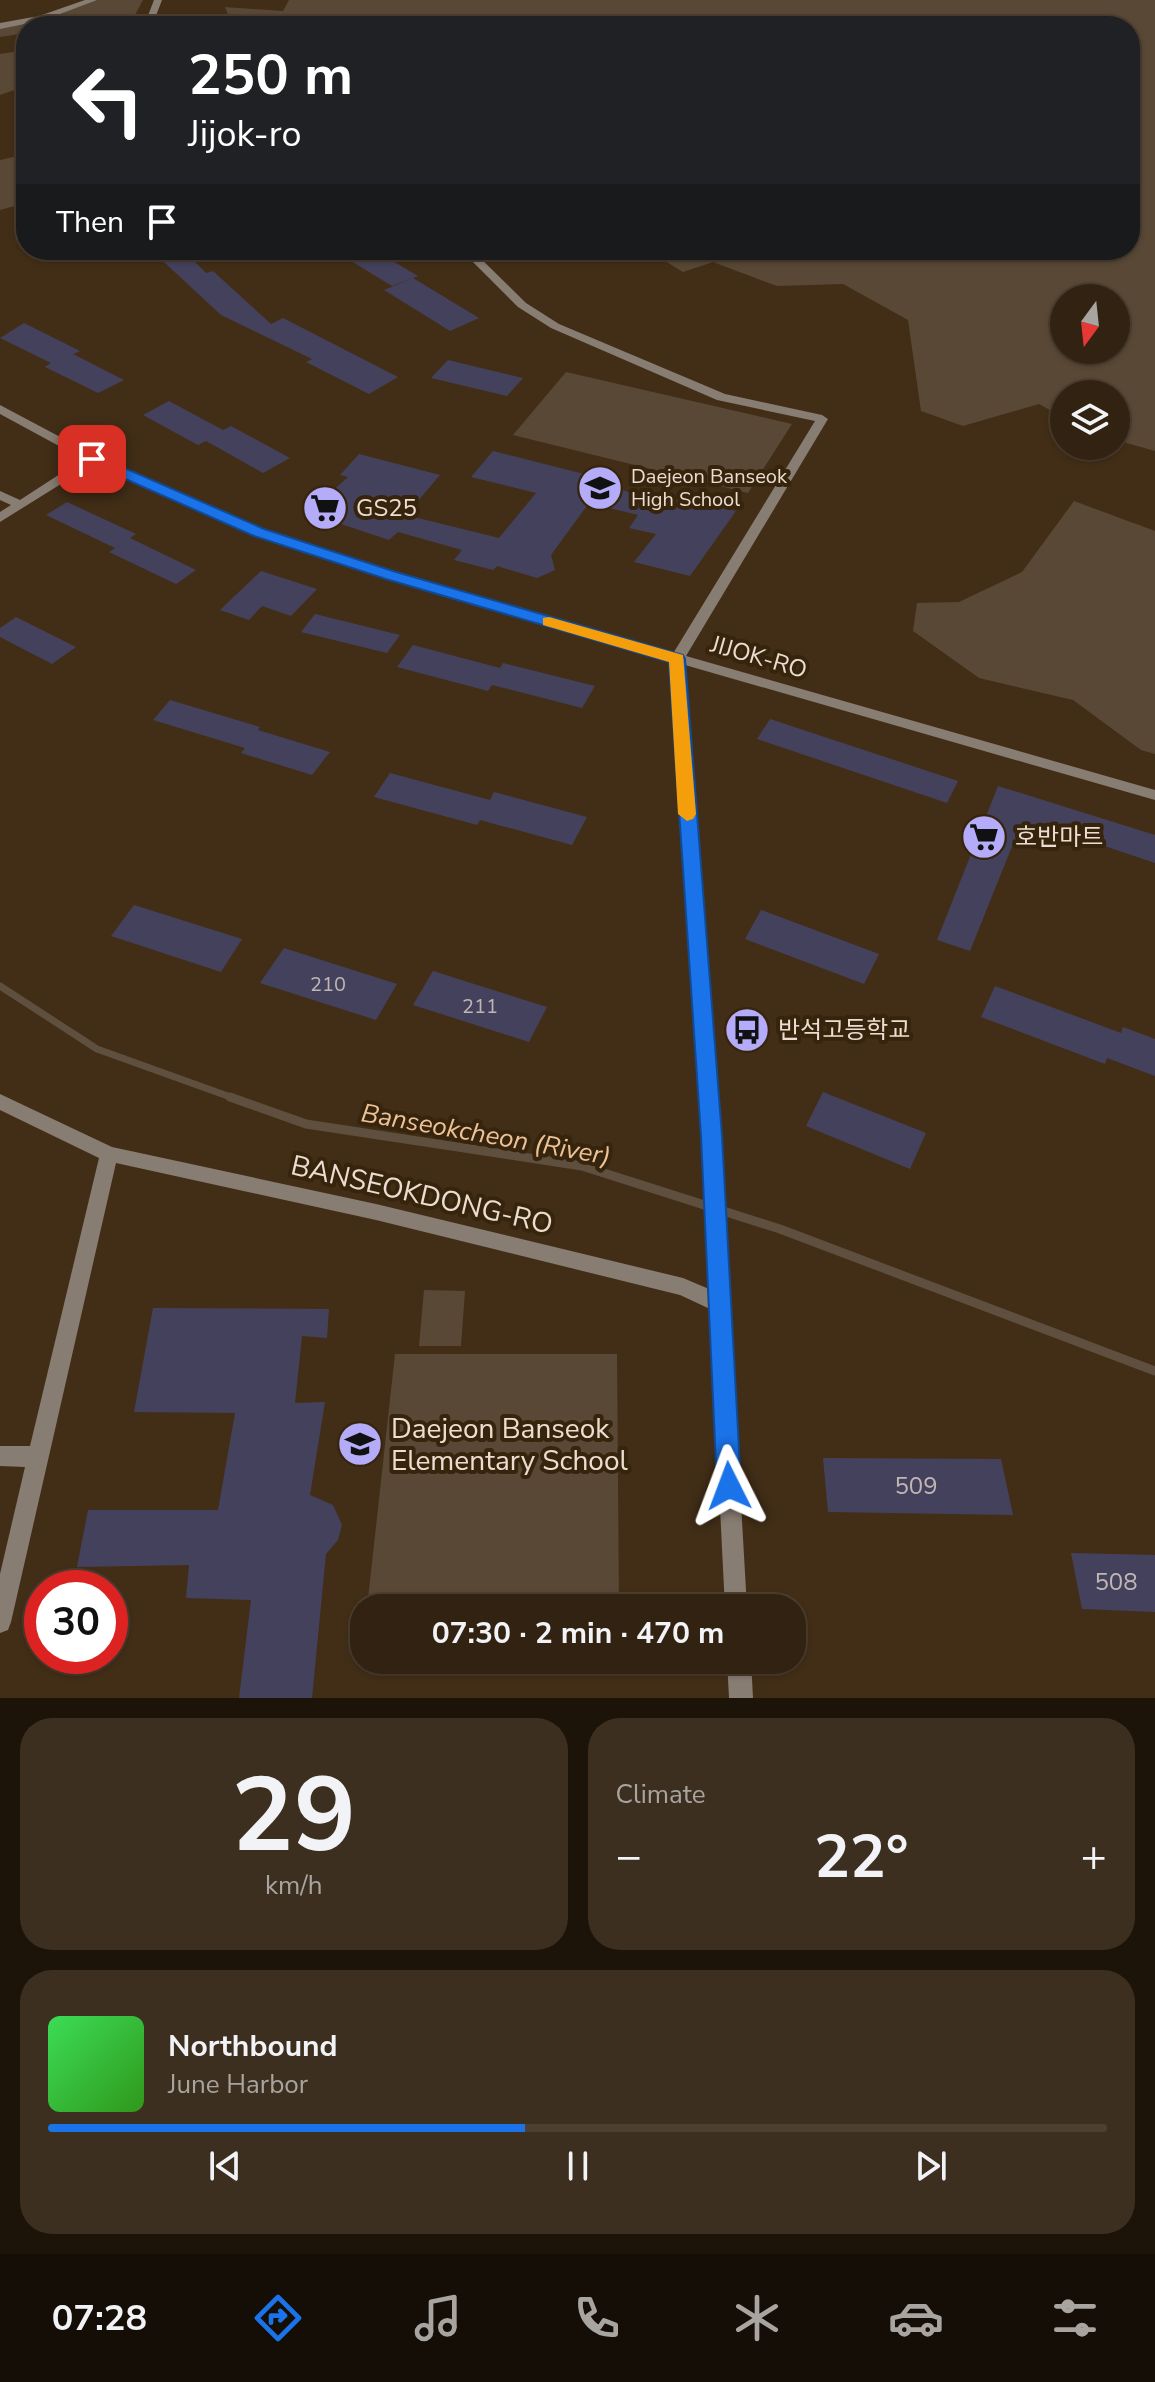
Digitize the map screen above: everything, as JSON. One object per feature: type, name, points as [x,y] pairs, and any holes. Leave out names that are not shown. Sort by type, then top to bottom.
[{"type":"street","points":[[47,16],[93,0]]},
{"type":"street","points":[[476,260],[522,305],[555,326],[721,397],[822,419],[677,659],[711,1136],[735,1594]]},
{"type":"street","name":"JIJOK-RO","points":[[0,409],[92,459],[259,533],[391,576],[1155,795]]},
{"type":"street","points":[[0,518],[92,459]]},
{"type":"street","points":[[0,495],[21,505]]},
{"type":"street","name":"BANSEOKDONG-RO","points":[[0,1102],[109,1154],[376,1212],[668,1283],[719,1303]]},
{"type":"street","points":[[0,1622],[109,1154]]},
{"type":"street","points":[[0,1456],[39,1457]]},
{"type":"street","points":[[740,1674],[741,1698]]},
{"type":"shaded area","points":[[94,0],[143,0],[134,16],[48,16]]},
{"type":"shaded area","points":[[289,0],[1155,0],[1155,451],[1130,444],[1130,380],[1050,380],[1050,410],[1039,404],[963,426],[921,411],[908,320],[843,284],[777,286],[713,262],[683,272],[663,260],[1140,260],[1140,16],[229,16],[225,7],[283,11]]},
{"type":"shaded area","points":[[16,23],[16,35],[0,37],[0,25]]},
{"type":"shaded area","points":[[16,52],[16,89],[0,95],[0,54]]},
{"type":"shaded area","points":[[16,156],[16,206],[0,210],[0,160]]},
{"type":"shaded area","points":[[566,372],[792,424],[748,493],[513,435]]},
{"type":"shaded area","points":[[1074,501],[1155,531],[1155,754],[1141,750],[1073,700],[979,678],[913,631],[917,603],[959,602],[1022,572]]},
{"type":"shaded area","points":[[424,1290],[465,1291],[461,1346],[419,1346]]},
{"type":"shaded area","points":[[395,1354],[617,1354],[619,1594],[369,1594]]},
{"type":"building","points":[[162,260],[193,260],[206,273],[213,271],[271,324],[283,318],[398,377],[369,394],[306,362],[312,359],[221,315]]},
{"type":"building","points":[[349,260],[391,260],[418,276],[392,286]]},
{"type":"building","points":[[413,278],[479,318],[450,331],[384,290]]},
{"type":"building","points":[[24,323],[80,351],[73,354],[124,380],[98,393],[45,367],[51,363],[0,338]]},
{"type":"building","points":[[448,360],[523,378],[507,396],[431,378]]},
{"type":"building","points":[[169,401],[223,430],[231,426],[290,458],[263,473],[206,441],[198,445],[143,415]]},
{"type":"building","points":[[493,451],[596,477],[592,482],[674,504],[679,497],[736,511],[690,576],[634,562],[656,534],[629,528],[638,515],[589,503],[551,555],[555,570],[537,578],[497,566],[493,570],[454,560],[462,550],[398,532],[389,540],[308,513],[348,477],[340,475],[359,454],[440,475],[406,515],[499,538],[536,493],[471,477]]},
{"type":"building","points":[[67,502],[136,534],[130,538],[196,570],[176,584],[109,552],[122,544],[115,548],[46,515]]},
{"type":"building","points":[[261,571],[317,589],[291,616],[262,606],[249,620],[220,610]]},
{"type":"building","points":[[315,614],[400,635],[387,653],[301,632]]},
{"type":"building","points":[[16,617],[76,647],[52,664],[0,637],[0,628]]},
{"type":"building","points":[[413,645],[500,668],[503,663],[595,686],[582,708],[492,685],[488,691],[397,667]]},
{"type":"building","points":[[170,700],[330,752],[312,775],[241,753],[245,748],[153,720]]},
{"type":"building","points":[[770,719],[958,781],[947,803],[757,739]]},
{"type":"building","points":[[390,773],[490,800],[494,792],[587,817],[572,845],[480,820],[477,825],[374,797]]},
{"type":"building","points":[[998,786],[1155,835],[1155,863],[1039,824],[1030,849],[1013,844],[970,951],[937,940]]},
{"type":"building","points":[[134,905],[242,939],[221,972],[111,936]]},
{"type":"building","points":[[761,910],[879,954],[864,984],[745,939]]},
{"type":"building","points":[[284,948],[397,984],[376,1020],[260,983]]},
{"type":"building","points":[[433,971],[547,1007],[529,1042],[413,1005]]},
{"type":"building","points":[[995,986],[1121,1033],[1123,1027],[1155,1039],[1155,1076],[1107,1058],[1105,1064],[981,1017]]},
{"type":"building","points":[[823,1092],[926,1133],[910,1169],[806,1126]]},
{"type":"building","points":[[153,1308],[329,1309],[327,1338],[302,1336],[295,1403],[325,1402],[310,1495],[333,1505],[342,1525],[338,1540],[326,1554],[312,1698],[239,1698],[251,1600],[186,1598],[189,1565],[77,1567],[88,1510],[218,1510],[235,1413],[134,1412]]},
{"type":"building","points":[[823,1458],[1001,1459],[1013,1515],[828,1512]]},
{"type":"building","points":[[1071,1553],[1155,1555],[1155,1612],[1082,1609]]},
{"type":"waterway","name":"Banseokcheon (River)","points":[[0,986],[97,1049],[236,1099]]},
{"type":"waterway","name":"Banseokcheon (River)","points":[[230,1097],[306,1124],[582,1166],[780,1229],[1155,1371]]},
{"type":"slow traffic","points":[[549,622],[677,659],[687,814]]},
{"type":"place","name":"Daejeon Banseok High School","points":[[600,488]]},
{"type":"place","name":"GS25","points":[[325,508]]},
{"type":"place","name":"호반마트","points":[[984,837]]},
{"type":"place","name":"반석고등학교","points":[[747,1030]]},
{"type":"place","name":"Daejeon Banseok Elementary School","points":[[360,1444]]},
{"type":"route","points":[[92,459],[259,533],[391,576],[677,659],[711,1136],[729,1486]]}]
